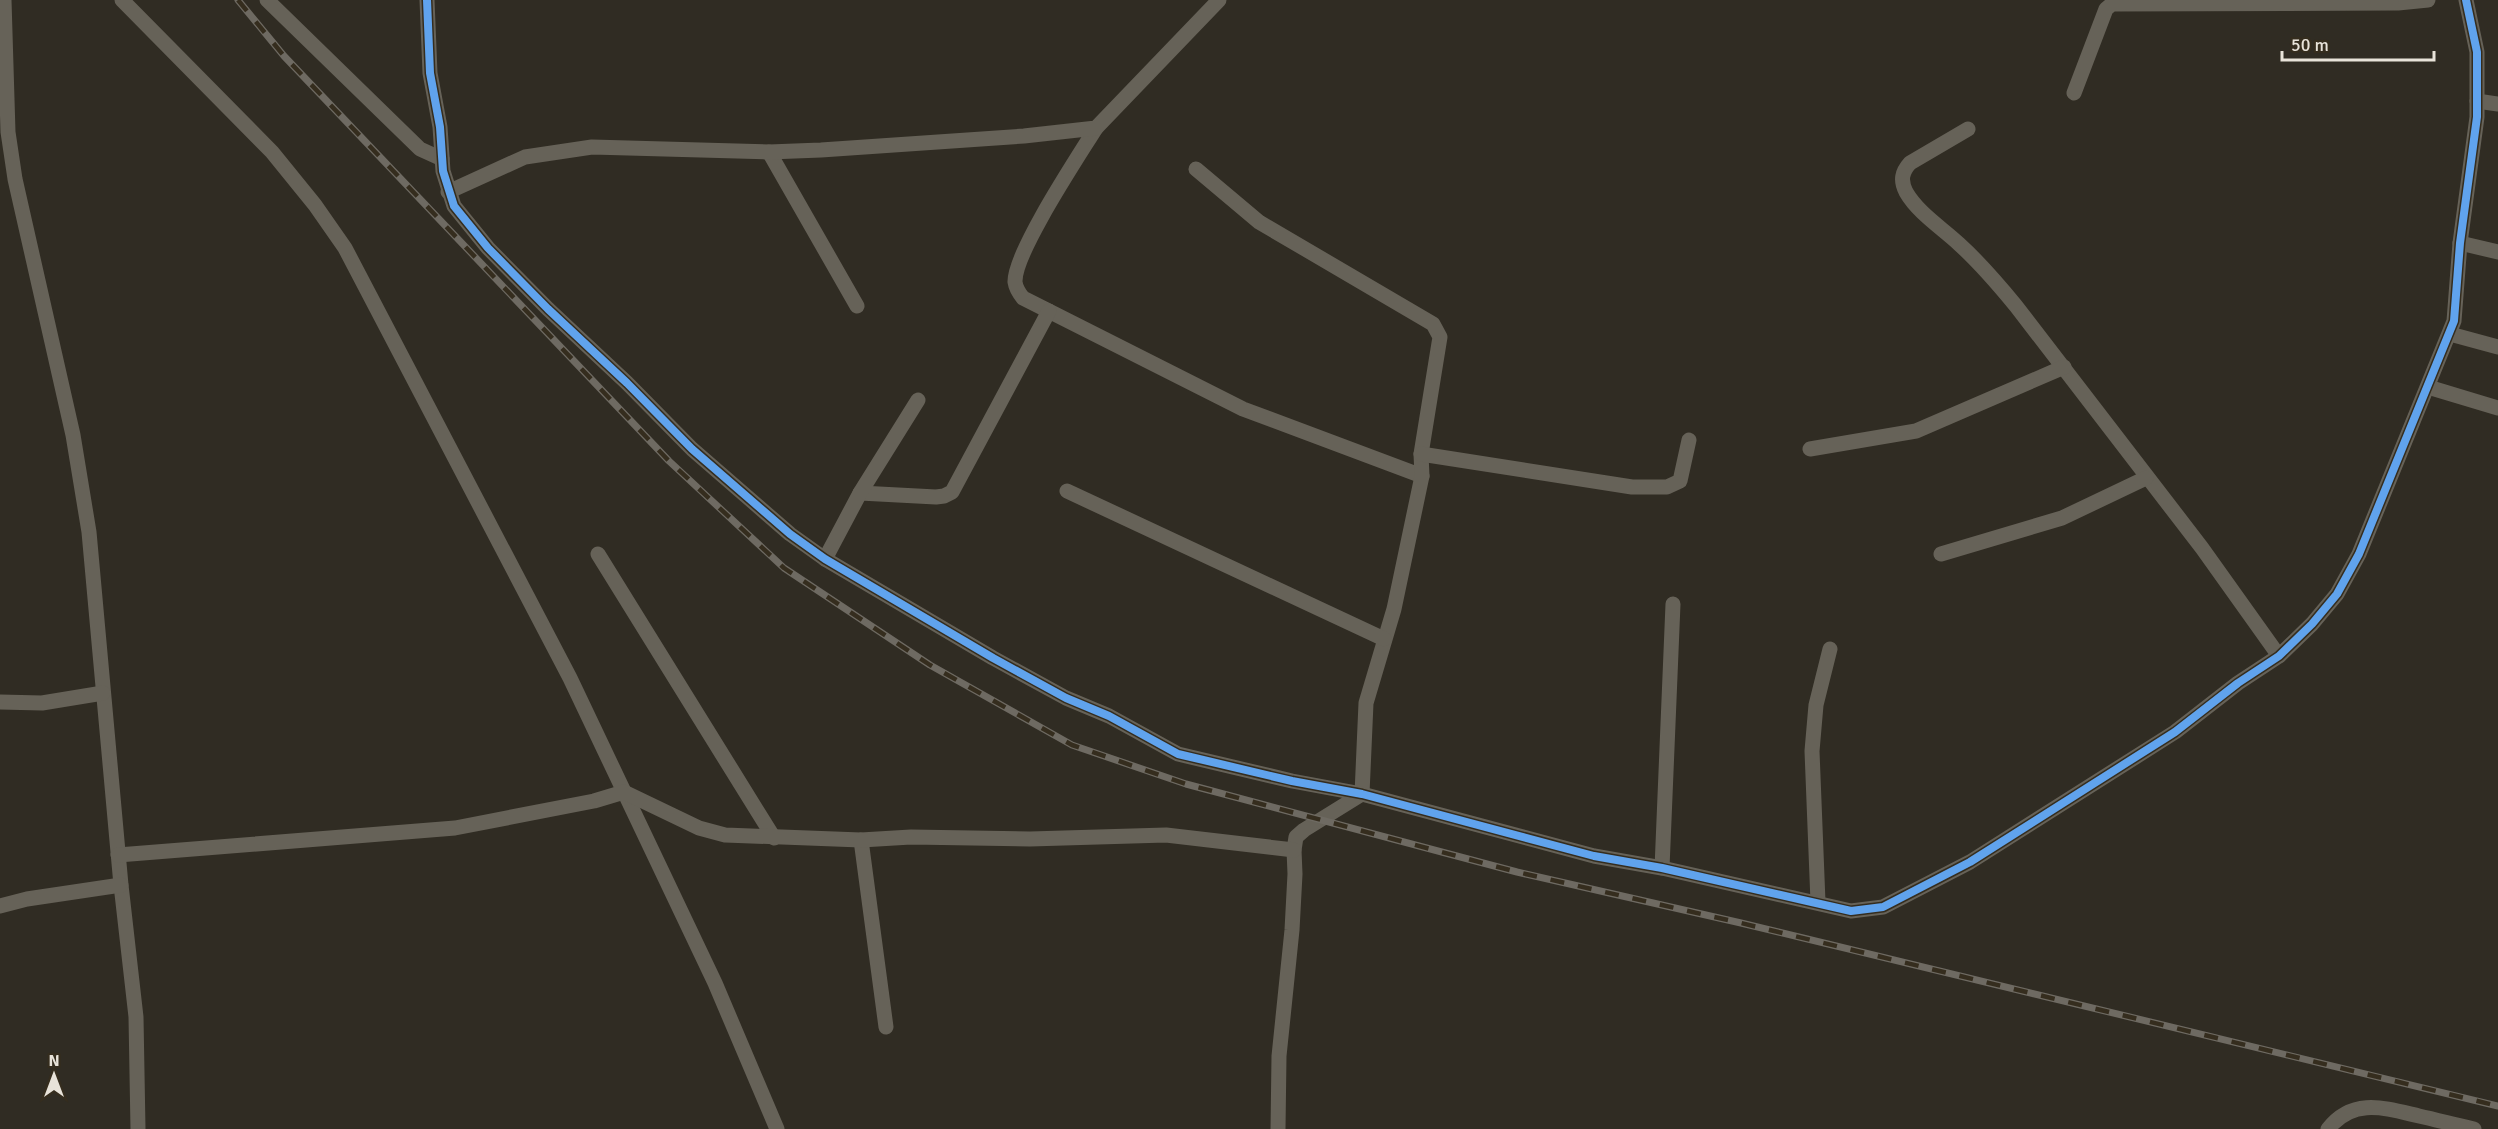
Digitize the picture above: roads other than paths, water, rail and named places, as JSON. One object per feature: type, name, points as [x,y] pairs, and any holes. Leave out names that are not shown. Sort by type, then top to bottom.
[{"type":"street","points":[[122,0],[272,152],[315,205],[345,248],[570,678],[715,983],[777,1129]]},
{"type":"street","points":[[267,0],[420,149],[442,159]]},
{"type":"street","points":[[428,0],[430,73],[440,127],[442,159],[448,192],[454,206],[488,248],[692,449],[790,534],[825,560],[1014,670],[1066,698],[1110,716],[1178,754],[1292,781],[1362,794],[1594,855],[1851,911],[1883,907],[1970,862],[2175,732],[2238,682],[2279,656],[2312,624],[2337,594],[2348,576],[2450,334],[2457,304],[2460,243],[2477,117],[2477,52],[2466,0]]},
{"type":"street","points":[[1219,0],[1096,128],[1046,209],[1016,273],[1017,291],[1023,298],[1243,409],[1422,476]]},
{"type":"street","points":[[2074,93],[2106,9],[2112,4],[2398,3],[2428,0]]},
{"type":"street","points":[[3,5],[3,65],[8,132],[7,182],[82,481],[136,1017],[138,1129]]},
{"type":"street","points":[[2477,101],[2498,104]]},
{"type":"street","points":[[448,192],[525,157],[592,147],[769,152],[1024,136],[1096,128]]},
{"type":"street","points":[[1968,129],[1910,163],[1903,171],[1902,178],[1906,191],[1918,208],[1990,274],[2202,548],[2279,656]]},
{"type":"street","points":[[769,152],[857,306]]},
{"type":"street","points":[[1196,169],[1259,222],[1433,324],[1438,330],[1440,346],[1421,454],[1422,476],[1394,609],[1366,703],[1362,794]]},
{"type":"street","points":[[2460,243],[2498,252]]},
{"type":"street","points":[[860,493],[944,496],[952,492],[1049,311]]},
{"type":"street","points":[[2450,334],[2498,346]]},
{"type":"street","points":[[1810,449],[1916,431],[2064,367]]},
{"type":"street","points":[[2428,387],[2498,408]]},
{"type":"street","points":[[825,560],[860,493],[918,400]]},
{"type":"street","points":[[1421,454],[1632,487],[1666,487],[1680,480],[1689,440]]},
{"type":"street","points":[[1941,554],[2061,518],[2146,478]]},
{"type":"street","points":[[1067,490],[1384,639]]},
{"type":"street","points":[[598,554],[774,838]]},
{"type":"street","points":[[1662,868],[1672,604]]},
{"type":"street","points":[[1818,902],[1812,751],[1816,705],[1830,650]]},
{"type":"street","points":[[0,702],[42,703],[103,693]]},
{"type":"street","points":[[118,855],[455,828],[594,801],[624,792],[699,828],[725,835],[861,840],[911,837],[1030,839],[1166,835],[1294,850]]},
{"type":"street","points":[[1278,1129],[1279,1056],[1292,930],[1296,837],[1362,794]]},
{"type":"street","points":[[861,840],[886,1027]]},
{"type":"street","points":[[0,906],[27,899],[121,885]]},
{"type":"street","points":[[2328,1129],[2346,1112],[2360,1108],[2382,1107],[2474,1129]]},
{"type":"railway","points":[[238,0],[284,56],[669,461],[784,568],[930,665],[1072,745],[1186,784],[1517,872],[1741,923],[2498,1106]]}]
